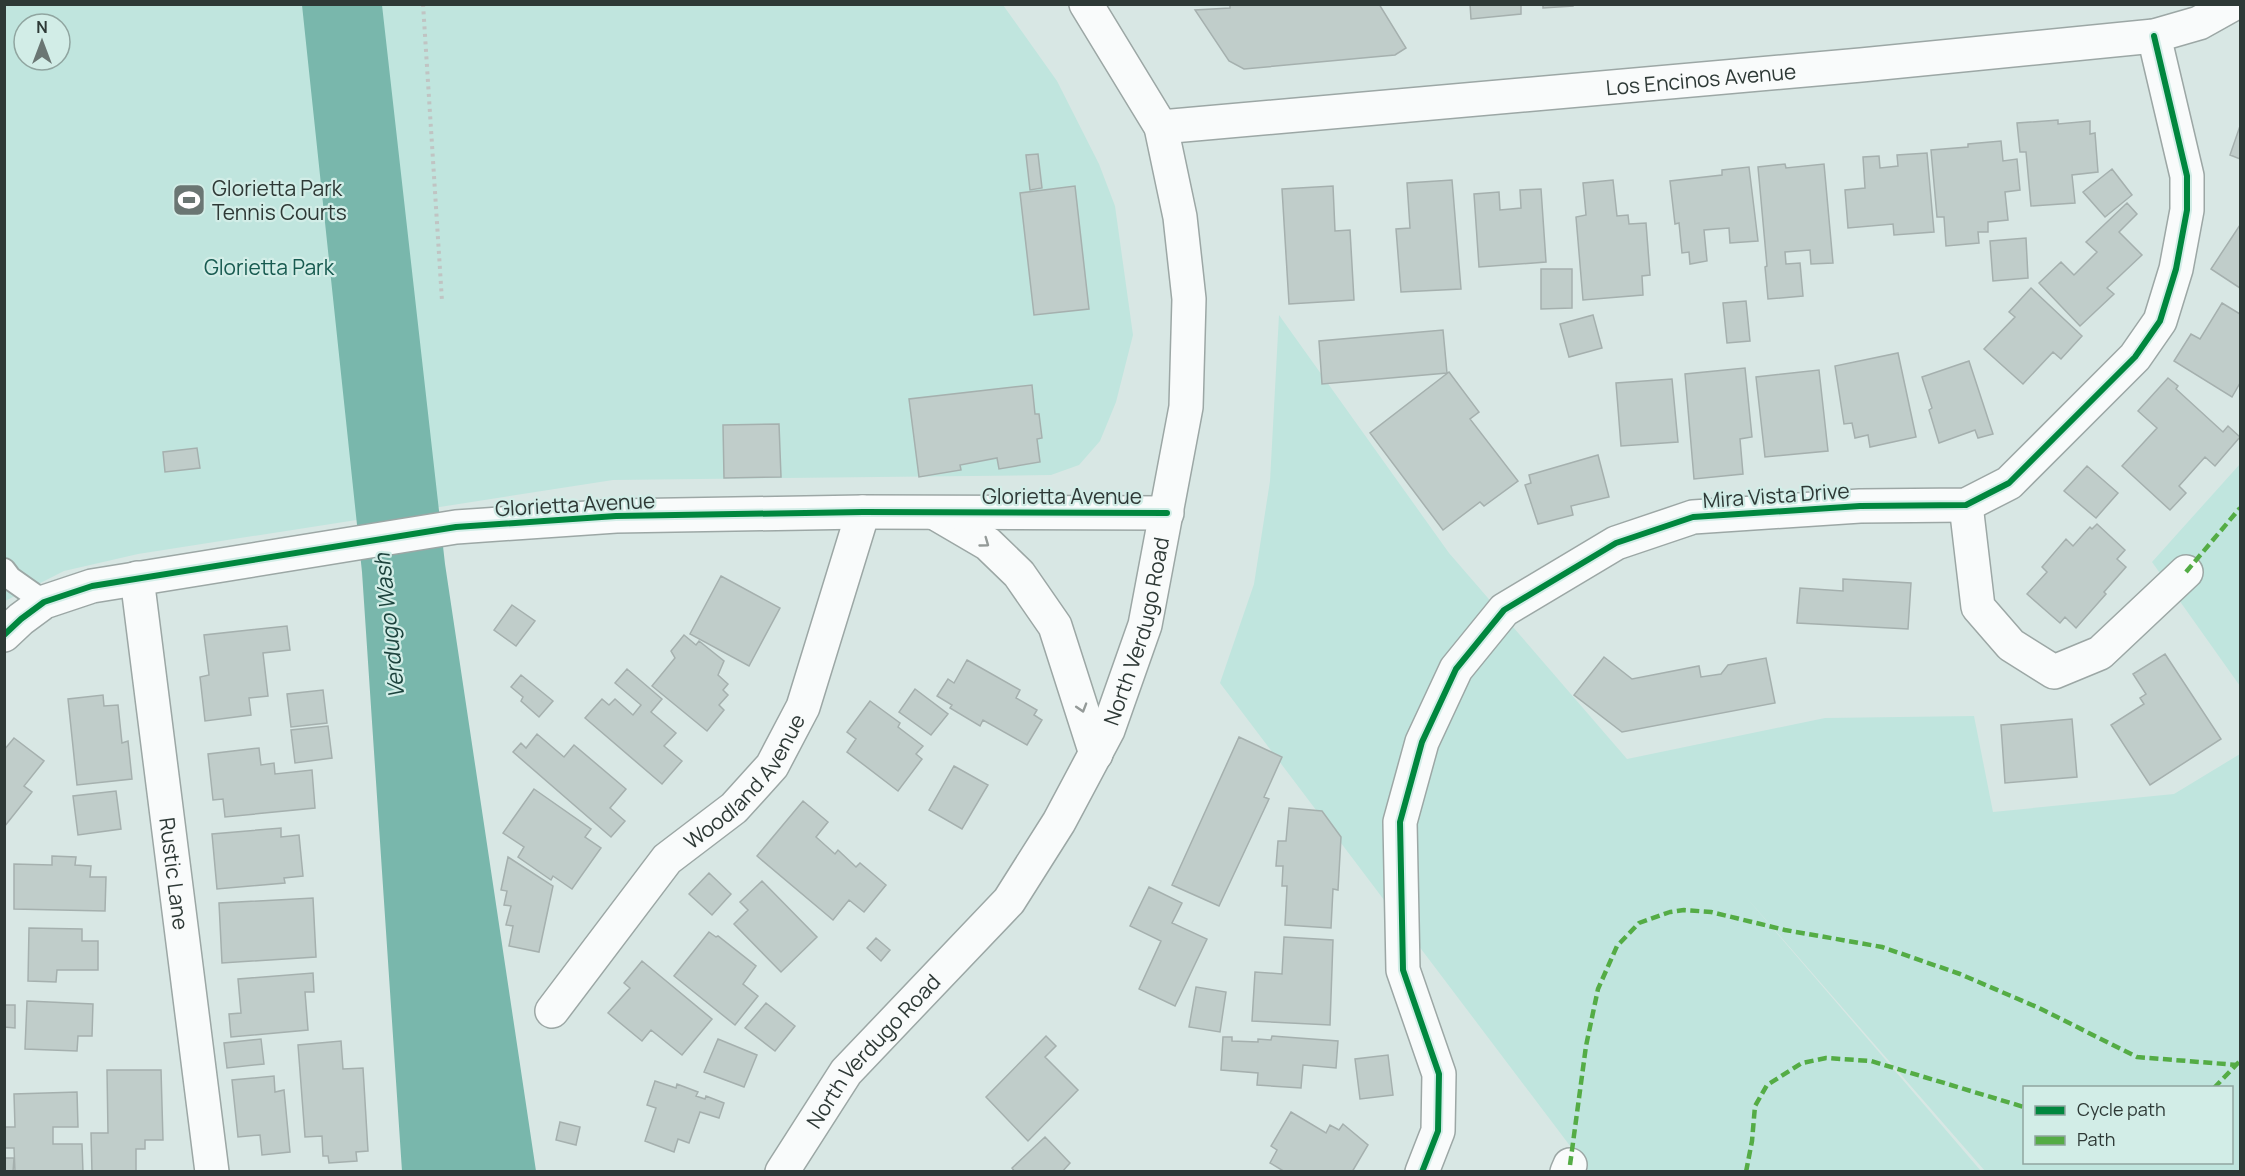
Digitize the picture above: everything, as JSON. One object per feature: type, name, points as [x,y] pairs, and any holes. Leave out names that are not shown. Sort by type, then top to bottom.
[{"type":"street","name":"North Verdugo Road","points":[[782,1172],[846,1072],[1009,901],[1059,822],[1108,730],[1145,624],[1186,407],[1189,299],[1180,217],[1161,127],[1086,4]]},
{"type":"street","name":"Los Encinos Avenue","points":[[1161,127],[1850,66],[2154,36],[2199,22],[2233,4]]},
{"type":"street","name":"Mira Vista Drive","points":[[1422,1172],[1438,1131],[1439,1074],[1403,970],[1400,822],[1422,742],[1456,669],[1504,610],[1616,543],[1693,517],[1860,506],[1966,505],[2009,483],[2135,357],[2160,321],[2176,269],[2187,210],[2187,176],[2154,36]]},
{"type":"street","points":[[1966,505],[1978,607],[2011,645],[2054,672],[2100,653],[2186,572]]},
{"type":"street","name":"Glorietta Avenue","points":[[4,635],[44,602],[92,586],[456,527],[616,516],[863,512],[1167,513]]},
{"type":"street","name":"Woodland Avenue","points":[[552,1011],[667,859],[734,808],[772,766],[803,707],[863,512]]},
{"type":"street","points":[[935,513],[996,551],[1019,574],[1055,626],[1095,754]]},
{"type":"street","name":"Rustic Lane","points":[[137,578],[212,1172]]},
{"type":"lane","points":[[4,570],[10,578],[44,602]]},
{"type":"path","points":[[423,4],[442,301]]},
{"type":"green space","name":"Glorietta Park","points":[[5,5],[1003,5],[1057,81],[1099,164],[1115,206],[1133,335],[1116,402],[1100,441],[1079,465],[1051,475],[613,480],[138,554],[64,571],[5,601]]},
{"type":"green space","points":[[1279,315],[1449,553],[1627,759],[1825,718],[1974,716],[1993,812],[2174,794],[2240,754],[2240,1171],[1985,1171],[1745,896],[1981,1171],[1589,1171],[1220,683],[1254,584],[1270,481]]},
{"type":"green space","points":[[2240,464],[2240,686],[2152,562]]},
{"type":"water","name":"Verdugo Wash","points":[[302,5],[382,5],[445,564],[536,1171],[402,1171],[362,572]]},
{"type":"building","points":[[1230,4],[1379,4],[1406,48],[1395,55],[1244,69],[1229,61],[1195,10],[1230,8]]},
{"type":"building","points":[[1470,4],[1521,4],[1521,14],[1471,19]]},
{"type":"building","points":[[1543,4],[1573,4],[1573,6],[1543,8]]},
{"type":"building","points":[[2058,120],[2058,124],[2090,121],[2090,134],[2095,133],[2098,172],[2072,175],[2075,203],[2031,206],[2026,152],[2020,152],[2017,123]]},
{"type":"building","points":[[2240,126],[2240,159],[2230,155]]},
{"type":"building","points":[[2001,141],[2003,161],[2017,159],[2020,190],[2005,192],[2008,220],[1988,222],[1988,232],[1978,232],[1979,243],[1946,246],[1944,217],[1937,217],[1931,150]]},
{"type":"building","points":[[1927,153],[1934,232],[1894,235],[1893,224],[1848,228],[1845,190],[1865,188],[1863,157],[1879,156],[1880,168],[1898,166],[1897,155]]},
{"type":"building","points":[[1038,154],[1042,188],[1030,190],[1026,155]]},
{"type":"building","points":[[1785,164],[1786,168],[1824,164],[1833,263],[1811,264],[1810,250],[1785,252],[1786,264],[1800,263],[1803,296],[1768,299],[1758,167]]},
{"type":"building","points":[[1749,167],[1758,241],[1730,243],[1729,228],[1704,230],[1707,261],[1690,264],[1689,252],[1682,253],[1679,223],[1675,224],[1670,181],[1722,175],[1722,170]]},
{"type":"building","points":[[2112,169],[2132,195],[2105,217],[2083,192]]},
{"type":"building","points":[[1452,180],[1461,289],[1401,292],[1396,229],[1410,228],[1407,183]]},
{"type":"building","points":[[1613,180],[1617,216],[1628,215],[1629,224],[1646,223],[1650,275],[1642,276],[1643,295],[1583,300],[1576,217],[1586,215],[1583,183]]},
{"type":"building","points":[[1075,186],[1089,309],[1034,315],[1020,193]]},
{"type":"building","points":[[1333,186],[1335,231],[1350,230],[1354,300],[1289,304],[1282,189]]},
{"type":"building","points":[[1541,189],[1546,262],[1479,267],[1474,194],[1499,192],[1500,210],[1521,208],[1520,190]]},
{"type":"building","points":[[2127,203],[2137,214],[2119,232],[2142,255],[2107,288],[2114,294],[2080,326],[2039,283],[2061,262],[2074,275],[2097,252],[2086,242]]},
{"type":"building","points":[[2240,225],[2240,288],[2211,269]]},
{"type":"building","points":[[2026,238],[2028,278],[1993,281],[1990,241]]},
{"type":"building","points":[[1541,269],[1572,269],[1572,308],[1541,309]]},
{"type":"building","points":[[2031,288],[2082,336],[2061,359],[2053,352],[2023,384],[1984,349],[2015,317],[2009,312]]},
{"type":"building","points":[[1746,301],[1750,341],[1727,343],[1723,303]]},
{"type":"building","points":[[2222,303],[2240,314],[2240,383],[2232,397],[2174,361],[2191,334],[2200,339]]},
{"type":"building","points":[[1593,315],[1602,348],[1569,357],[1560,324]]},
{"type":"building","points":[[1443,330],[1447,373],[1322,384],[1319,341]]},
{"type":"building","points":[[1898,353],[1916,437],[1870,447],[1868,435],[1855,438],[1852,423],[1844,424],[1835,366]]},
{"type":"building","points":[[1969,361],[1993,434],[1978,438],[1975,430],[1939,443],[1929,410],[1932,408],[1922,377]]},
{"type":"building","points":[[1745,368],[1752,437],[1740,439],[1743,474],[1694,479],[1685,374]]},
{"type":"building","points":[[1819,370],[1828,451],[1765,457],[1756,377]]},
{"type":"building","points":[[1449,372],[1479,412],[1470,419],[1518,481],[1484,506],[1480,502],[1443,530],[1370,433]]},
{"type":"building","points":[[2168,378],[2178,386],[2176,389],[2223,432],[2228,426],[2240,437],[2215,466],[2205,457],[2179,486],[2186,493],[2170,510],[2122,466],[2157,428],[2138,411]]},
{"type":"building","points":[[1672,379],[1678,442],[1621,446],[1616,383]]},
{"type":"building","points":[[1032,385],[1035,414],[1039,414],[1042,438],[1037,439],[1040,462],[999,469],[997,458],[960,465],[961,470],[919,477],[909,399]]},
{"type":"building","points":[[779,424],[781,477],[724,478],[723,425]]},
{"type":"building","points":[[197,448],[200,468],[165,472],[163,452]]},
{"type":"building","points":[[1598,455],[1609,497],[1571,506],[1573,515],[1538,524],[1525,485],[1531,483],[1529,475]]},
{"type":"building","points":[[2087,466],[2118,493],[2096,518],[2064,491]]},
{"type":"building","points":[[2097,524],[2125,550],[2117,559],[2126,567],[2076,628],[2065,617],[2060,623],[2027,594],[2047,572],[2042,567],[2066,539],[2073,546],[2090,527],[2092,529]]},
{"type":"building","points":[[721,576],[780,608],[749,666],[690,634]]},
{"type":"building","points":[[1843,579],[1911,583],[1908,629],[1797,623],[1800,588],[1843,591]]},
{"type":"building","points":[[512,605],[535,621],[516,646],[494,630]]},
{"type":"building","points":[[287,626],[290,650],[263,653],[268,696],[249,698],[251,715],[205,721],[200,677],[209,675],[204,635]]},
{"type":"building","points":[[684,635],[696,645],[699,641],[724,661],[718,675],[728,684],[723,690],[728,695],[719,705],[724,710],[707,731],[652,686],[675,658],[671,651]]},
{"type":"building","points":[[2165,654],[2221,739],[2150,785],[2111,725],[2144,704],[2140,698],[2146,694],[2133,674]]},
{"type":"building","points":[[1604,657],[1632,679],[1699,666],[1701,677],[1721,674],[1728,665],[1766,658],[1775,703],[1622,732],[1574,695]]},
{"type":"building","points":[[967,660],[1020,690],[1016,698],[1037,710],[1034,715],[1042,720],[1027,745],[983,720],[980,726],[950,708],[952,705],[937,696],[948,679],[954,683]]},
{"type":"building","points":[[627,669],[662,699],[651,712],[676,733],[664,746],[682,761],[662,784],[585,718],[602,699],[609,705],[615,699],[633,715],[641,705],[615,683]]},
{"type":"building","points":[[521,675],[553,701],[539,717],[521,701],[523,697],[511,687]]},
{"type":"building","points":[[915,689],[948,714],[931,735],[899,712]]},
{"type":"building","points":[[323,690],[327,723],[291,727],[287,694]]},
{"type":"building","points":[[103,695],[104,706],[118,705],[122,743],[128,741],[132,779],[77,785],[68,699]]},
{"type":"building","points":[[870,701],[900,723],[898,727],[923,746],[916,754],[922,759],[898,791],[847,752],[856,739],[847,732]]},
{"type":"building","points":[[2072,719],[2077,777],[2005,783],[2001,725]]},
{"type":"building","points":[[328,726],[332,758],[295,763],[291,730]]},
{"type":"building","points":[[537,734],[564,757],[574,745],[626,789],[610,808],[625,821],[611,837],[513,752],[521,743],[526,748]]},
{"type":"building","points":[[1239,737],[1282,757],[1264,797],[1269,799],[1219,906],[1172,885]]},
{"type":"building","points":[[14,738],[44,761],[24,786],[32,792],[4,827],[4,750]]},
{"type":"building","points":[[259,748],[261,765],[274,763],[275,774],[312,770],[315,808],[225,817],[223,799],[213,800],[208,754]]},
{"type":"building","points":[[954,766],[988,785],[962,829],[929,810]]},
{"type":"building","points":[[534,789],[591,829],[585,837],[601,848],[572,889],[553,876],[551,880],[518,857],[524,847],[503,833]]},
{"type":"building","points":[[116,791],[121,829],[78,835],[73,796]]},
{"type":"building","points":[[803,801],[828,822],[816,837],[835,854],[838,850],[856,867],[860,863],[886,885],[864,912],[849,900],[833,920],[757,856]]},
{"type":"building","points":[[1289,808],[1322,811],[1341,837],[1338,890],[1333,889],[1331,928],[1285,925],[1287,886],[1282,886],[1283,866],[1276,866],[1278,841],[1286,841]]},
{"type":"building","points":[[281,828],[281,837],[299,835],[303,876],[284,878],[285,883],[217,889],[212,834]]},
{"type":"building","points":[[52,856],[76,857],[75,865],[91,866],[90,877],[106,877],[105,911],[14,909],[14,864],[52,865]]},
{"type":"building","points":[[508,857],[553,886],[539,952],[509,946],[513,926],[506,925],[511,906],[504,905],[507,891],[501,890]]},
{"type":"building","points":[[709,873],[731,894],[712,915],[689,894]]},
{"type":"building","points":[[762,881],[817,937],[781,972],[734,924],[748,910],[740,902]]},
{"type":"building","points":[[1149,887],[1182,903],[1172,923],[1207,939],[1175,1006],[1139,989],[1161,941],[1130,926]]},
{"type":"building","points":[[313,898],[316,957],[222,963],[219,903]]},
{"type":"building","points":[[29,928],[82,929],[82,941],[98,941],[98,970],[57,970],[56,982],[28,981]]},
{"type":"building","points":[[709,932],[718,936],[756,966],[743,984],[758,996],[735,1025],[674,976]]},
{"type":"building","points":[[1284,937],[1333,940],[1330,1025],[1252,1021],[1255,972],[1282,974]]},
{"type":"building","points":[[876,938],[890,950],[881,961],[867,948]]},
{"type":"building","points":[[642,961],[712,1019],[682,1055],[651,1030],[642,1041],[608,1013],[630,988],[624,983]]},
{"type":"building","points":[[313,973],[314,992],[305,992],[308,1030],[231,1037],[229,1014],[241,1013],[238,979]]},
{"type":"building","points":[[1196,987],[1226,992],[1220,1032],[1189,1027]]},
{"type":"building","points":[[27,1001],[93,1004],[92,1036],[78,1036],[77,1051],[25,1049]]},
{"type":"building","points":[[766,1003],[795,1026],[775,1051],[745,1028]]},
{"type":"building","points":[[4,1005],[15,1005],[15,1028],[4,1027]]},
{"type":"building","points":[[1046,1036],[1056,1046],[1045,1057],[1078,1090],[1028,1141],[986,1097]]},
{"type":"building","points":[[1272,1036],[1338,1041],[1336,1068],[1303,1065],[1301,1088],[1257,1085],[1258,1073],[1221,1070],[1223,1037],[1232,1037],[1232,1041],[1258,1042],[1258,1039],[1271,1040]]},
{"type":"building","points":[[261,1039],[264,1064],[227,1068],[224,1043]]},
{"type":"building","points":[[718,1039],[757,1055],[744,1087],[704,1072]]},
{"type":"building","points":[[341,1041],[343,1069],[363,1068],[368,1151],[356,1152],[357,1161],[329,1163],[328,1156],[323,1156],[322,1136],[305,1137],[298,1045]]},
{"type":"building","points":[[1388,1055],[1393,1095],[1360,1099],[1355,1059]]},
{"type":"building","points":[[107,1070],[161,1070],[163,1140],[145,1140],[145,1149],[136,1149],[136,1172],[92,1172],[91,1133],[108,1133]]},
{"type":"building","points":[[274,1076],[275,1092],[284,1090],[290,1152],[262,1155],[260,1135],[238,1137],[232,1080]]},
{"type":"building","points":[[655,1081],[676,1088],[677,1084],[698,1092],[696,1096],[705,1099],[706,1096],[724,1103],[719,1118],[700,1112],[689,1143],[678,1139],[674,1152],[645,1141],[656,1108],[647,1105]]},
{"type":"building","points":[[77,1092],[78,1127],[53,1127],[53,1144],[82,1144],[83,1172],[15,1172],[14,1148],[4,1148],[4,1127],[15,1127],[14,1094]]},
{"type":"building","points":[[1291,1112],[1326,1133],[1330,1125],[1339,1130],[1343,1124],[1368,1145],[1352,1172],[1285,1172],[1270,1163],[1277,1150],[1271,1146]]},
{"type":"building","points":[[560,1122],[580,1127],[576,1145],[556,1140]]},
{"type":"building","points":[[1045,1137],[1070,1163],[1062,1172],[1015,1172],[1012,1168]]},
{"type":"building","points":[[4,1158],[14,1158],[13,1172],[4,1172]]},
{"type":"marked path","points":[[2186,572],[2240,508]]},
{"type":"marked path","points":[[1570,1165],[1586,1046],[1598,989],[1617,946],[1639,923],[1670,912],[1684,910],[1711,912],[1785,930],[1882,947],[1960,974],[2039,1008],[2137,1057],[2237,1065]]},
{"type":"marked path","points":[[1746,1172],[1755,1106],[1767,1085],[1802,1063],[1826,1058],[1871,1061],[2023,1107]]},
{"type":"marked path","points":[[2216,1086],[2239,1062]]},
{"type":"cycle path","points":[[1422,1172],[1438,1131],[1439,1074],[1403,970],[1400,822],[1422,742],[1456,669],[1504,610],[1616,543],[1693,517],[1860,506],[1966,505],[2009,483],[2135,357],[2160,321],[2176,269],[2187,210],[2187,176],[2154,36]]},
{"type":"cycle path","points":[[4,635],[44,602],[92,586],[456,527],[616,516],[863,512],[1167,513]]},
{"type":"place","name":"Glorietta Park Tennis Courts","points":[[189,200]]}]
